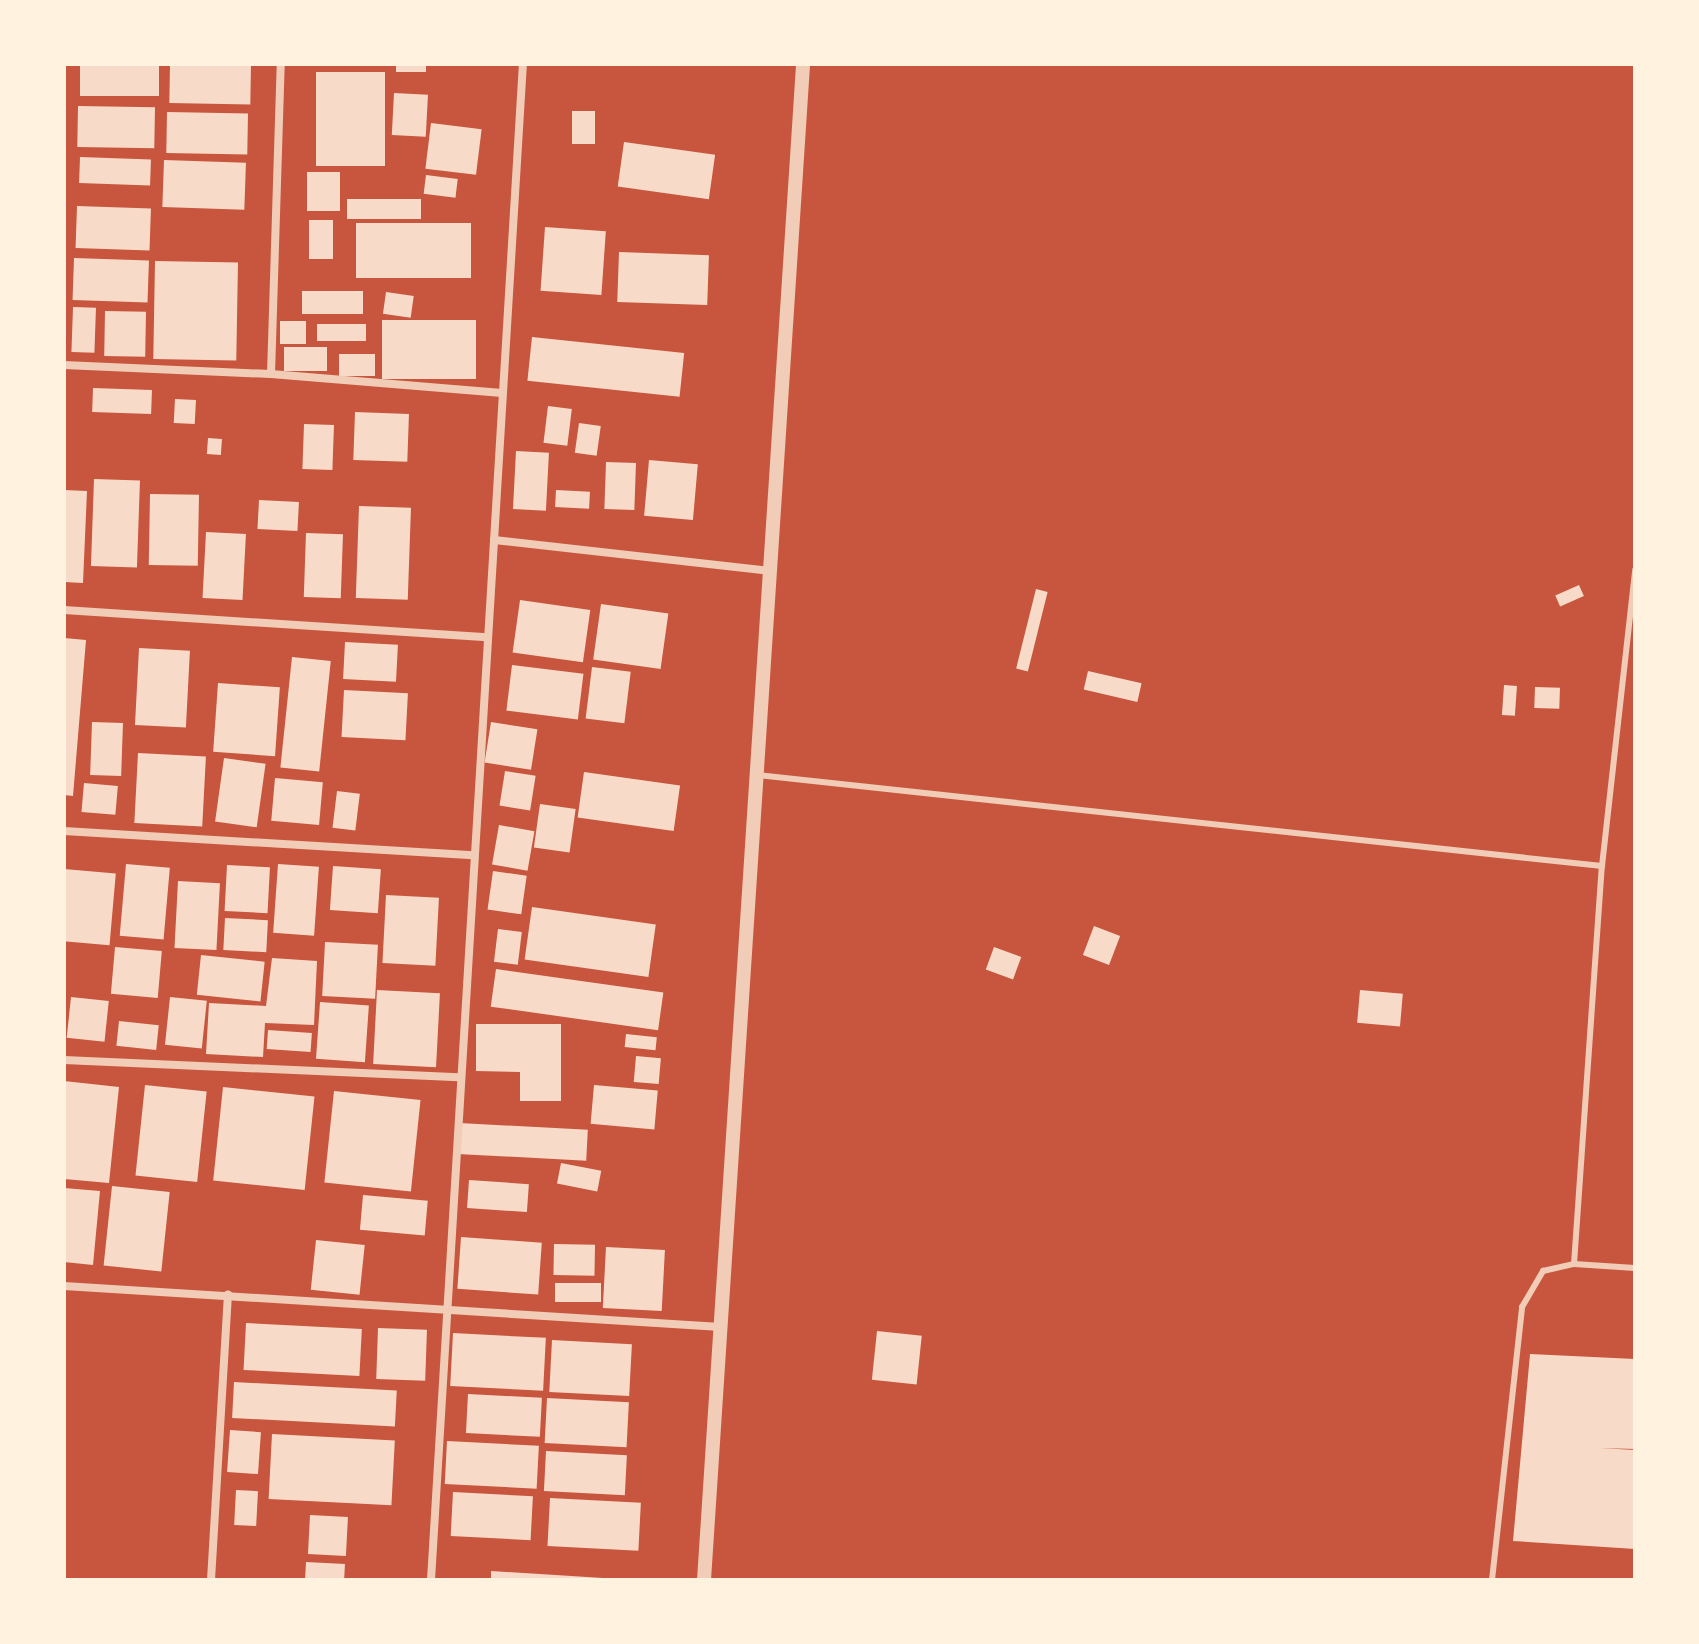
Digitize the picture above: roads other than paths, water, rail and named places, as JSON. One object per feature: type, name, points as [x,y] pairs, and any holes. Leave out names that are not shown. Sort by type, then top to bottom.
[{"type":"street","points":[[271,374],[281,64]]},
{"type":"street","points":[[431,1580],[459,1077],[523,64]]},
{"type":"street","points":[[704,1580],[803,64]]},
{"type":"street","points":[[64,365],[271,374],[502,393]]},
{"type":"street","points":[[494,540],[770,571]]},
{"type":"street","points":[[64,610],[487,637]]},
{"type":"street","points":[[64,831],[473,855]]},
{"type":"street","points":[[64,1060],[459,1077]]},
{"type":"street","points":[[64,1286],[721,1327]]},
{"type":"street","points":[[211,1580],[228,1295]]},
{"type":"lane","points":[[1574,1264],[1602,866],[1635,570]]},
{"type":"lane","points":[[757,775],[1602,866]]},
{"type":"lane","points":[[1492,1580],[1522,1307],[1543,1271],[1574,1264],[1635,1268]]}]
